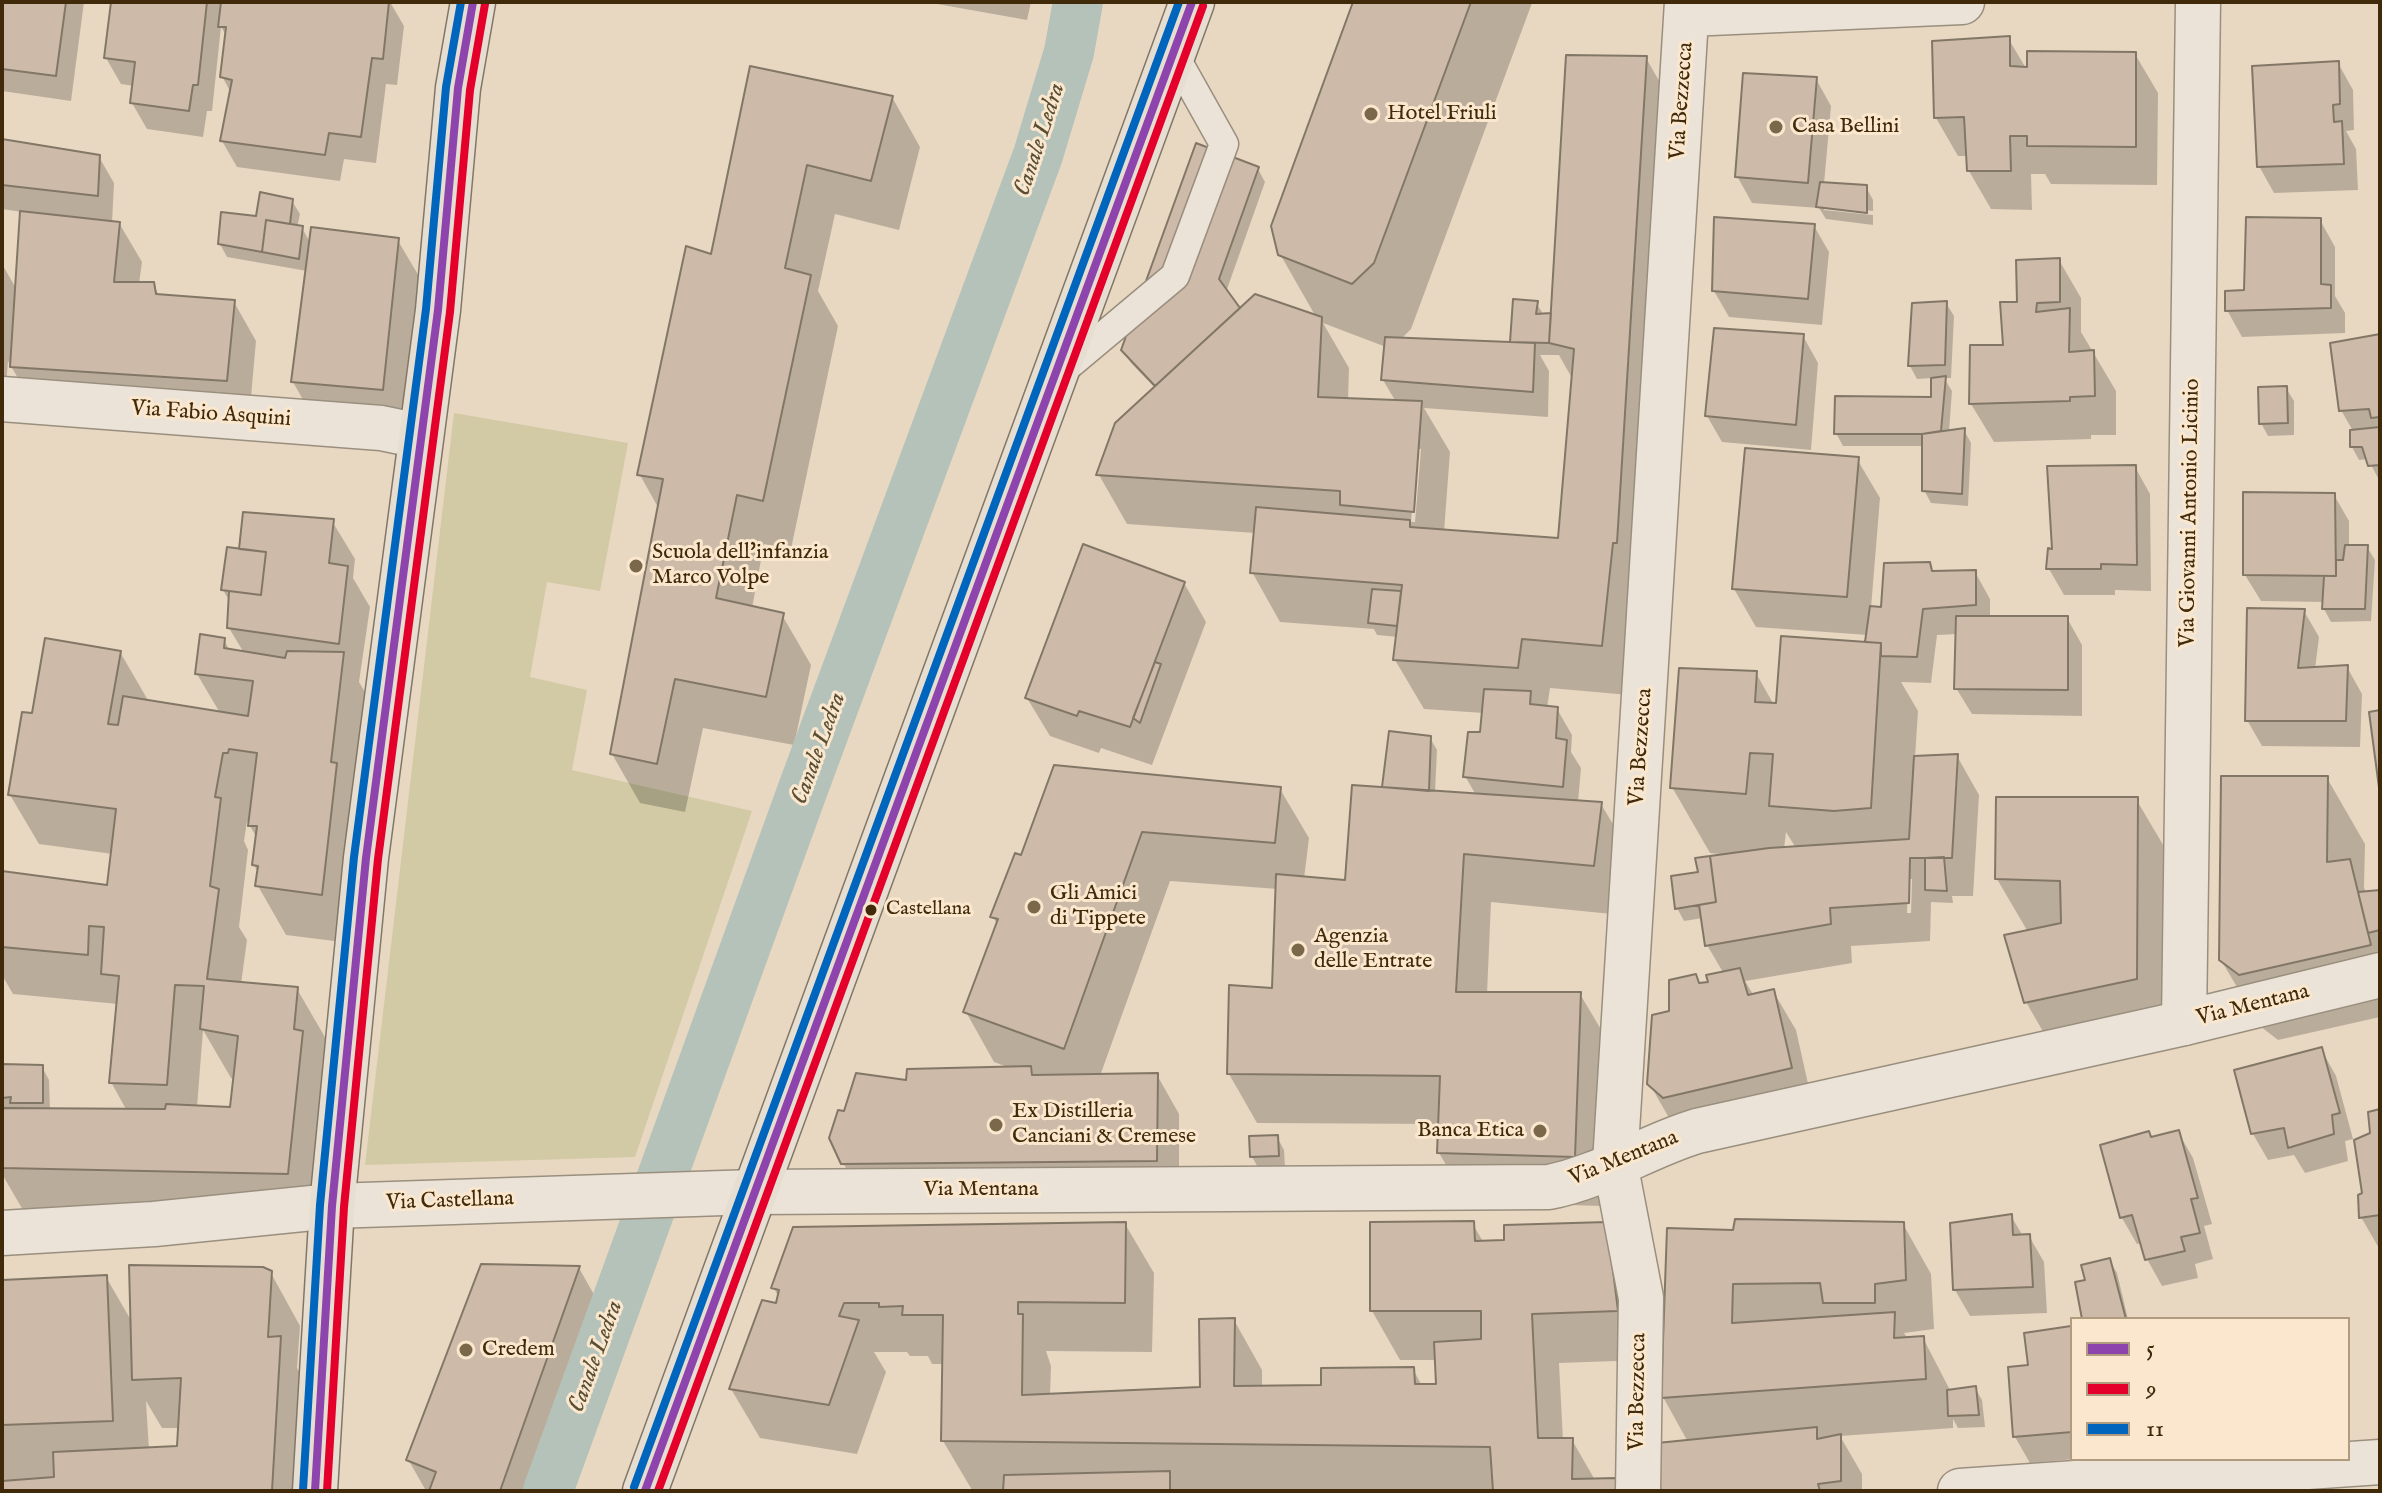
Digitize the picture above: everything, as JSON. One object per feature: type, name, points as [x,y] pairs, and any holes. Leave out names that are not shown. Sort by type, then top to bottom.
[{"type":"main road","points":[[315,1491],[332,1206],[366,858],[438,310],[458,88],[473,2]]},
{"type":"main road","points":[[645,1491],[1192,2]]},
{"type":"street","points":[[1688,8],[1962,2]]},
{"type":"street","name":"Via Giovanni Antonio Licinio","points":[[2184,1023],[2198,2]]},
{"type":"street","name":"Via Bezzecca","points":[[1638,1491],[1641,1298],[1615,1163],[1688,8]]},
{"type":"street","name":"Via Fabio Asquini","points":[[2,399],[381,428],[420,436]]},
{"type":"street","name":"Via Mentana","points":[[754,1192],[1549,1187],[1697,1131],[2184,1023],[2380,975]]},
{"type":"street","name":"Via Castellana","points":[[2,1233],[154,1224],[332,1206],[754,1192]]},
{"type":"street","points":[[1960,1491],[2380,1462]]},
{"type":"lane","points":[[1054,377],[1175,276],[1208,188],[1224,144],[1173,53]]},
{"type":"shaded area","points":[[454,413],[628,443],[600,591],[547,582],[530,677],[587,690],[572,770],[752,811],[635,1157],[365,1165]]},
{"type":"building","points":[[2,2],[66,2],[56,76],[2,69]]},
{"type":"building","points":[[111,2],[207,2],[198,85],[193,85],[189,111],[130,103],[135,62],[104,58]]},
{"type":"building","points":[[221,2],[389,2],[383,59],[372,58],[361,137],[329,133],[325,155],[220,141],[232,80],[220,77],[226,27],[218,27]]},
{"type":"building","name":"Hotel Friuli","points":[[1353,2],[1471,2],[1374,263],[1352,284],[1278,255],[1271,226]]},
{"type":"building","points":[[2010,36],[2010,66],[2027,67],[2027,51],[2136,52],[2136,147],[2027,146],[2027,136],[2010,136],[2011,171],[1967,171],[1964,117],[1934,118],[1932,41]]},
{"type":"building","points":[[1566,55],[1647,56],[1617,543],[1613,543],[1602,646],[1522,639],[1518,668],[1393,660],[1402,585],[1250,573],[1256,507],[1410,520],[1410,527],[1558,538],[1574,349],[1549,343]]},
{"type":"building","points":[[2339,61],[2340,104],[2333,105],[2334,122],[2342,121],[2344,164],[2257,167],[2252,66]]},
{"type":"building","points":[[750,66],[893,96],[871,181],[807,165],[785,268],[811,275],[763,501],[737,495],[716,598],[784,613],[766,697],[675,679],[657,764],[610,754],[663,479],[637,475],[686,246],[711,254]]},
{"type":"building","name":"Casa Bellini","points":[[1743,73],[1817,77],[1808,183],[1735,177]]},
{"type":"building","points":[[2,139],[100,155],[98,196],[2,185]]},
{"type":"building","points":[[1196,143],[1259,167],[1219,279],[1240,308],[1155,386],[1121,350]]},
{"type":"building","points":[[1820,182],[1867,185],[1867,213],[1816,207]]},
{"type":"building","points":[[260,192],[293,199],[290,224],[266,220],[262,252],[218,244],[221,212],[256,216]]},
{"type":"building","points":[[20,211],[120,222],[114,282],[154,282],[156,294],[235,300],[227,381],[10,367]]},
{"type":"building","points":[[1714,217],[1815,224],[1808,299],[1712,291]]},
{"type":"building","points":[[2246,217],[2321,218],[2321,284],[2331,285],[2331,308],[2225,311],[2225,291],[2244,290]]},
{"type":"building","points":[[266,220],[303,226],[299,259],[262,252]]},
{"type":"building","points":[[311,227],[399,238],[383,390],[291,382]]},
{"type":"building","points":[[2060,258],[2060,302],[2037,303],[2036,312],[2070,308],[2069,352],[2094,350],[2095,396],[2070,397],[2070,401],[1969,404],[1970,345],[2003,345],[2000,302],[2017,302],[2016,260]]},
{"type":"building","points":[[1255,294],[1322,317],[1318,397],[1422,401],[1414,512],[1340,505],[1340,491],[1096,475],[1115,423]]},
{"type":"building","points":[[1513,299],[1538,301],[1536,314],[1551,313],[1549,343],[1510,342]]},
{"type":"building","points":[[1947,301],[1945,365],[1908,366],[1912,303]]},
{"type":"building","points":[[1714,328],[1804,334],[1796,425],[1705,416]]},
{"type":"building","points":[[2380,334],[2380,417],[2371,418],[2369,409],[2339,411],[2330,343]]},
{"type":"building","points":[[1385,337],[1535,343],[1533,392],[1381,380]]},
{"type":"building","points":[[1946,376],[1941,431],[1922,434],[1834,434],[1835,396],[1931,397],[1931,378]]},
{"type":"building","points":[[2287,386],[2288,423],[2259,424],[2258,387]]},
{"type":"building","points":[[2380,427],[2380,465],[2368,466],[2362,447],[2350,447],[2350,430]]},
{"type":"building","points":[[1965,428],[1962,494],[1922,491],[1922,434]]},
{"type":"building","points":[[1745,448],[1859,457],[1847,597],[1732,589]]},
{"type":"building","points":[[2136,465],[2137,565],[2101,564],[2101,569],[2046,569],[2048,548],[2052,549],[2047,466]]},
{"type":"building","points":[[2243,492],[2335,493],[2336,576],[2243,575]]},
{"type":"building","points":[[243,512],[334,519],[329,563],[348,566],[339,644],[227,628],[229,591],[261,595],[266,552],[239,549]]},
{"type":"building","points":[[1083,544],[1185,582],[1130,727],[1079,711],[1077,716],[1025,698]]},
{"type":"building","points":[[2345,545],[2368,545],[2365,609],[2322,609],[2324,576],[2336,576],[2336,560],[2343,560]]},
{"type":"building","points":[[227,547],[266,552],[261,595],[221,590]]},
{"type":"building","points":[[1930,562],[1932,571],[1976,570],[1976,605],[1923,609],[1917,657],[1881,656],[1881,643],[1865,642],[1870,606],[1881,607],[1884,563]]},
{"type":"building","points":[[1372,589],[1401,591],[1397,626],[1368,623]]},
{"type":"building","points":[[2247,608],[2305,609],[2298,668],[2348,665],[2346,721],[2245,721]]},
{"type":"building","points":[[1956,616],[2068,616],[2068,690],[1954,689]]},
{"type":"building","points":[[200,634],[225,638],[224,648],[285,658],[287,651],[344,652],[331,762],[337,763],[322,895],[255,886],[258,866],[252,865],[257,826],[248,826],[257,753],[229,749],[228,753],[223,753],[215,797],[221,798],[210,886],[219,889],[207,979],[298,987],[294,1029],[303,1031],[288,1174],[2,1168],[4,1108],[165,1109],[166,1104],[230,1107],[238,1036],[200,1029],[204,986],[175,985],[167,1085],[109,1083],[119,976],[101,974],[104,927],[89,926],[88,955],[2,947],[2,871],[107,885],[116,809],[8,795],[22,712],[32,713],[45,638],[121,651],[108,724],[118,725],[123,696],[248,716],[253,681],[195,674]]},
{"type":"building","points":[[1781,636],[1881,643],[1871,808],[1834,811],[1769,806],[1773,754],[1750,753],[1746,794],[1670,788],[1679,668],[1757,671],[1755,702],[1776,703]]},
{"type":"building","points":[[1155,662],[1161,664],[1140,723],[1133,718]]},
{"type":"building","points":[[1484,689],[1531,691],[1530,704],[1558,707],[1556,738],[1567,740],[1563,787],[1463,777],[1468,732],[1480,732]]},
{"type":"building","points":[[2380,710],[2380,795],[2369,712]]},
{"type":"building","points":[[1389,731],[1431,736],[1429,791],[1382,787]]},
{"type":"building","points":[[1958,754],[1952,858],[1910,858],[1909,903],[1830,908],[1831,924],[1705,946],[1699,905],[1716,902],[1710,856],[1769,848],[1909,839],[1914,756]]},
{"type":"building","points":[[1054,765],[1281,787],[1275,843],[1142,832],[1064,1049],[963,1012],[998,919],[990,917],[1015,853],[1021,855]]},
{"type":"building","points":[[2221,776],[2328,776],[2327,862],[2350,859],[2371,945],[2239,975],[2219,960]]},
{"type":"building","points":[[1352,785],[1602,802],[1594,866],[1464,854],[1456,992],[1581,992],[1575,1157],[1437,1153],[1440,1076],[1227,1074],[1229,985],[1272,988],[1276,874],[1345,880]]},
{"type":"building","points":[[1996,797],[2138,797],[2137,979],[2024,1003],[2004,935],[2061,923],[2060,881],[1995,879]]},
{"type":"building","points":[[1710,856],[1716,902],[1675,909],[1671,876],[1698,872],[1695,858]]},
{"type":"building","points":[[1944,857],[1947,891],[1925,890],[1925,858]]},
{"type":"building","points":[[2380,890],[2380,930],[2368,933],[2358,892]]},
{"type":"building","points":[[1740,968],[1748,995],[1774,989],[1792,1068],[1663,1098],[1647,1084],[1652,1015],[1669,1011],[1669,980],[1696,974],[1699,983],[1708,982],[1706,975]]},
{"type":"building","points":[[2322,1047],[2340,1113],[2332,1115],[2334,1134],[2288,1148],[2284,1128],[2251,1134],[2234,1070]]},
{"type":"building","points":[[2,1064],[43,1065],[43,1103],[10,1103],[11,1097],[2,1098]]},
{"type":"building","name":"Ex Distilleria Canciani & Cremese","points":[[1031,1066],[1032,1075],[1158,1073],[1157,1161],[841,1164],[829,1138],[838,1110],[844,1111],[856,1073],[906,1080],[907,1069]]},
{"type":"building","points":[[2380,1109],[2380,1215],[2359,1218],[2358,1195],[2362,1193],[2354,1140],[2370,1133],[2368,1112]]},
{"type":"building","points":[[2179,1130],[2198,1198],[2191,1199],[2200,1233],[2181,1237],[2185,1251],[2145,1260],[2132,1215],[2120,1218],[2100,1145],[2149,1131],[2151,1137]]},
{"type":"building","points":[[1278,1135],[1279,1156],[1250,1157],[1249,1136]]},
{"type":"building","points":[[2012,1214],[2013,1235],[2030,1234],[2033,1287],[1953,1290],[1950,1223]]},
{"type":"building","points":[[1735,1219],[1904,1222],[1906,1280],[1875,1284],[1875,1303],[1823,1303],[1820,1283],[1733,1284],[1732,1323],[1895,1312],[1894,1338],[1924,1336],[1926,1379],[1661,1398],[1667,1228],[1733,1230]]},
{"type":"building","points":[[1474,1221],[1475,1241],[1504,1240],[1504,1225],[1607,1222],[1618,1311],[1532,1314],[1538,1438],[1573,1438],[1572,1479],[1617,1478],[1617,1491],[1493,1491],[1490,1447],[941,1441],[943,1315],[902,1315],[903,1306],[879,1307],[879,1303],[844,1303],[839,1316],[859,1320],[829,1405],[729,1389],[762,1300],[776,1303],[779,1290],[771,1288],[793,1227],[1126,1222],[1125,1303],[1018,1302],[1018,1314],[1023,1314],[1022,1395],[1200,1387],[1199,1319],[1235,1318],[1234,1386],[1321,1385],[1321,1368],[1414,1367],[1415,1384],[1436,1384],[1434,1342],[1481,1339],[1481,1311],[1370,1311],[1370,1222]]},
{"type":"building","points":[[2110,1258],[2125,1317],[2082,1317],[2075,1282],[2085,1280],[2081,1265]]},
{"type":"building","points":[[481,1264],[580,1266],[500,1491],[429,1491],[436,1472],[406,1460]]},
{"type":"building","points":[[129,1265],[263,1267],[272,1271],[268,1337],[281,1336],[272,1491],[2,1491],[2,1481],[54,1477],[53,1452],[177,1446],[181,1378],[132,1380]]},
{"type":"building","points":[[107,1275],[113,1421],[2,1425],[2,1280]]},
{"type":"building","points":[[2070,1326],[2070,1432],[2013,1437],[2008,1367],[2028,1365],[2024,1333]]},
{"type":"building","points":[[1976,1386],[1979,1415],[1948,1416],[1947,1390]]},
{"type":"building","points":[[1817,1427],[1817,1439],[1841,1434],[1841,1481],[1818,1484],[1820,1491],[1656,1491],[1657,1443]]},
{"type":"building","points":[[1170,1471],[1170,1491],[1003,1491],[1004,1475]]},
{"type":"waterway","name":"Canale Ledra","points":[[548,1491],[804,786],[1038,155],[1069,52],[1078,2]]},
{"type":"transit line","name":"11","points":[[303,1490],[320,1205],[354,857],[426,309],[446,87],[461,2]]},
{"type":"transit line","name":"5","points":[[315,1491],[332,1206],[366,858],[438,310],[458,88],[473,2]]},
{"type":"transit line","name":"11","points":[[634,1487],[1179,2]]},
{"type":"transit line","name":"5","points":[[645,1491],[1192,2]]},
{"type":"transit line","name":"9","points":[[327,1491],[344,1207],[378,859],[450,312],[470,90],[485,4]]},
{"type":"transit line","name":"9","points":[[658,1491],[1203,6]]},
{"type":"place","name":"Hotel Friuli","points":[[1371,114]]},
{"type":"place","name":"Casa Bellini","points":[[1776,127]]},
{"type":"place","name":"Scuola dell'infanzia Marco Volpe","points":[[636,566]]},
{"type":"place","name":"Gli Amici di Tippete","points":[[1034,907]]},
{"type":"place","name":"Castellana","points":[[871,910]]},
{"type":"place","name":"Agenzia delle Entrate","points":[[1298,950]]},
{"type":"place","name":"Ex Distilleria Canciani & Cremese","points":[[996,1125]]},
{"type":"place","name":"Banca Etica","points":[[1540,1131]]},
{"type":"place","name":"Credem","points":[[466,1350]]}]
